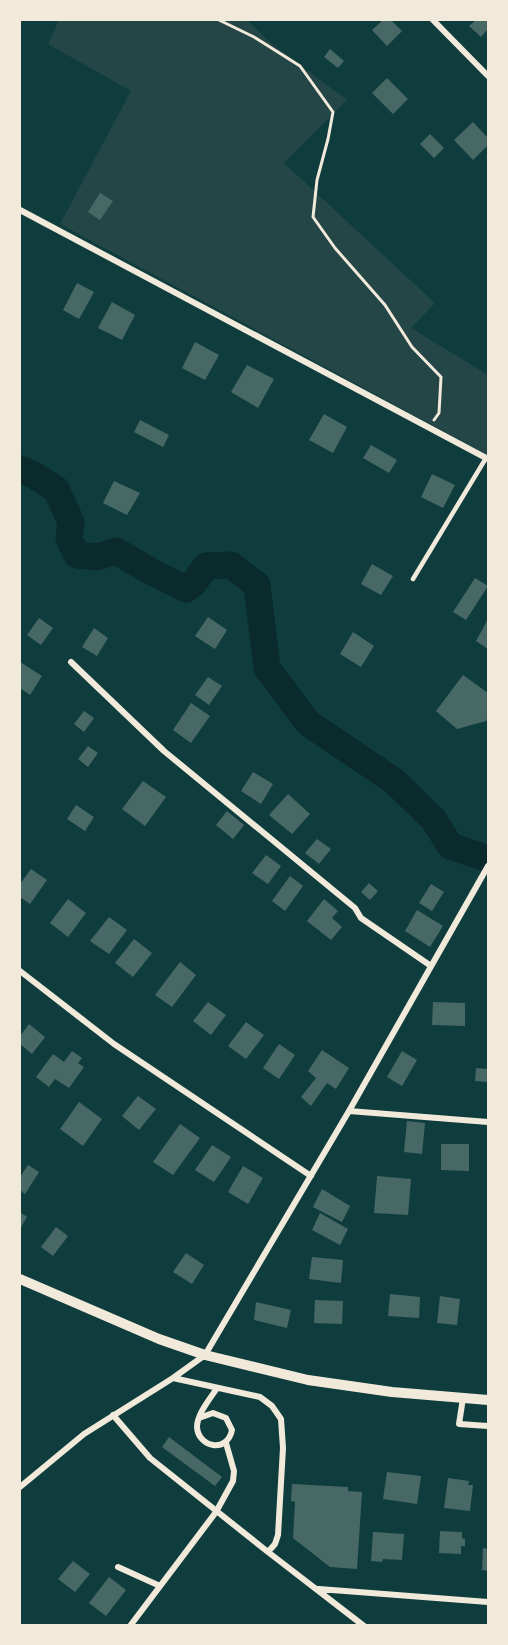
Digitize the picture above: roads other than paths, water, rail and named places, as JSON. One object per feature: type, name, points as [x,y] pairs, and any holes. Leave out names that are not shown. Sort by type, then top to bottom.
[{"type":"street","points":[[433,20],[489,76]]},
{"type":"street","points":[[20,210],[487,458]]},
{"type":"street","points":[[71,662],[164,751],[355,908],[361,918],[431,966]]},
{"type":"street","points":[[20,1487],[84,1434],[205,1355],[349,1111],[489,866]]},
{"type":"street","points":[[20,971],[114,1044],[311,1176]]},
{"type":"street","points":[[349,1111],[489,1122]]},
{"type":"street","points":[[20,1279],[159,1339],[205,1355],[308,1380],[392,1392],[489,1400]]},
{"type":"street","points":[[173,1378],[260,1397],[272,1406],[281,1419],[283,1448],[278,1535],[275,1544],[268,1552]]},
{"type":"street","points":[[199,1418],[213,1413],[226,1418],[232,1430],[231,1438],[226,1443],[215,1446],[208,1444],[202,1439],[197,1427],[199,1418],[217,1388]]},
{"type":"street","points":[[463,1398],[459,1424],[489,1426]]},
{"type":"street","points":[[113,1415],[150,1458],[364,1626]]},
{"type":"street","points":[[130,1626],[216,1512],[232,1481],[234,1472],[226,1443]]},
{"type":"street","points":[[118,1567],[160,1586]]},
{"type":"street","points":[[317,1589],[489,1602]]},
{"type":"lane","points":[[413,579],[487,458]]},
{"type":"waterway","points":[[20,469],[56,489],[71,522],[69,539],[77,555],[97,557],[116,551],[186,589],[193,584],[206,566],[231,565],[257,585],[267,668],[308,723],[394,781],[434,820],[450,846],[486,858]]}]
